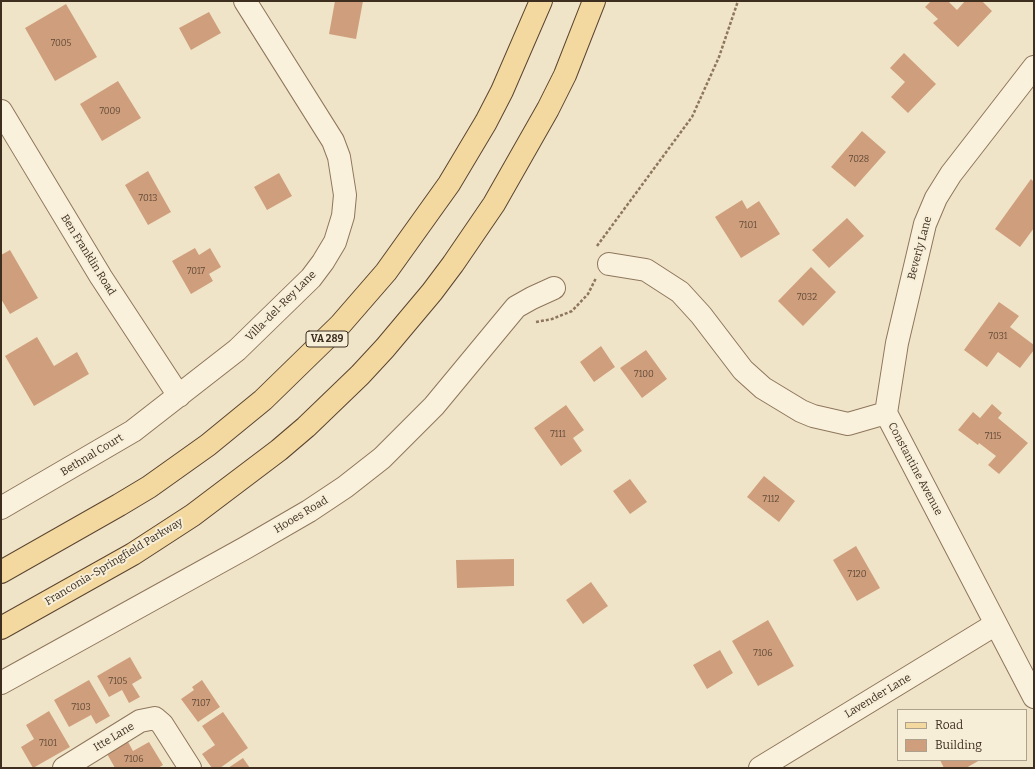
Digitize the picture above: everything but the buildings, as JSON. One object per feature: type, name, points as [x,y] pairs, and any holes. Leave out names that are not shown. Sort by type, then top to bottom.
[{"type":"main road","name":"VA 289","points":[[1,572],[125,502],[208,445],[263,400],[340,325],[386,272],[449,184],[486,122],[502,91],[542,1]]},
{"type":"main road","name":"Franconia-Springfield Parkway","points":[[1,628],[133,554],[193,515],[279,450],[333,402],[365,370],[408,321],[440,281],[498,198],[531,141],[555,95],[568,68],[594,1]]},
{"type":"street","name":"Villa-del-Rey Lane","points":[[179,396],[237,350],[311,278],[335,242],[343,216],[345,195],[343,171],[333,141],[245,1]]},
{"type":"street","name":"Beverly Lane","points":[[886,413],[897,343],[925,224],[936,198],[951,174],[1034,66]]},
{"type":"street","name":"Ben Franklin Road","points":[[1,111],[101,276],[179,396]]},
{"type":"street","name":"Constantine Avenue","points":[[601,261],[646,270],[680,292],[701,315],[744,370],[763,388],[801,411],[813,416],[848,424],[886,413],[1034,697]]},
{"type":"street","name":"Hooes Road","points":[[1,683],[251,545],[309,511],[345,487],[382,458],[429,412],[516,308],[532,298],[554,288]]},
{"type":"street","name":"Bethnal Court","points":[[1,508],[127,435],[179,396]]},
{"type":"street","name":"Lavender Lane","points":[[760,768],[996,624]]},
{"type":"street","name":"Itte Lane","points":[[64,768],[140,721],[155,718],[162,724],[190,768]]},
{"type":"path","points":[[530,324],[540,320],[552,319],[572,311],[588,294],[596,280],[601,261],[692,117],[719,57],[738,1]]}]
